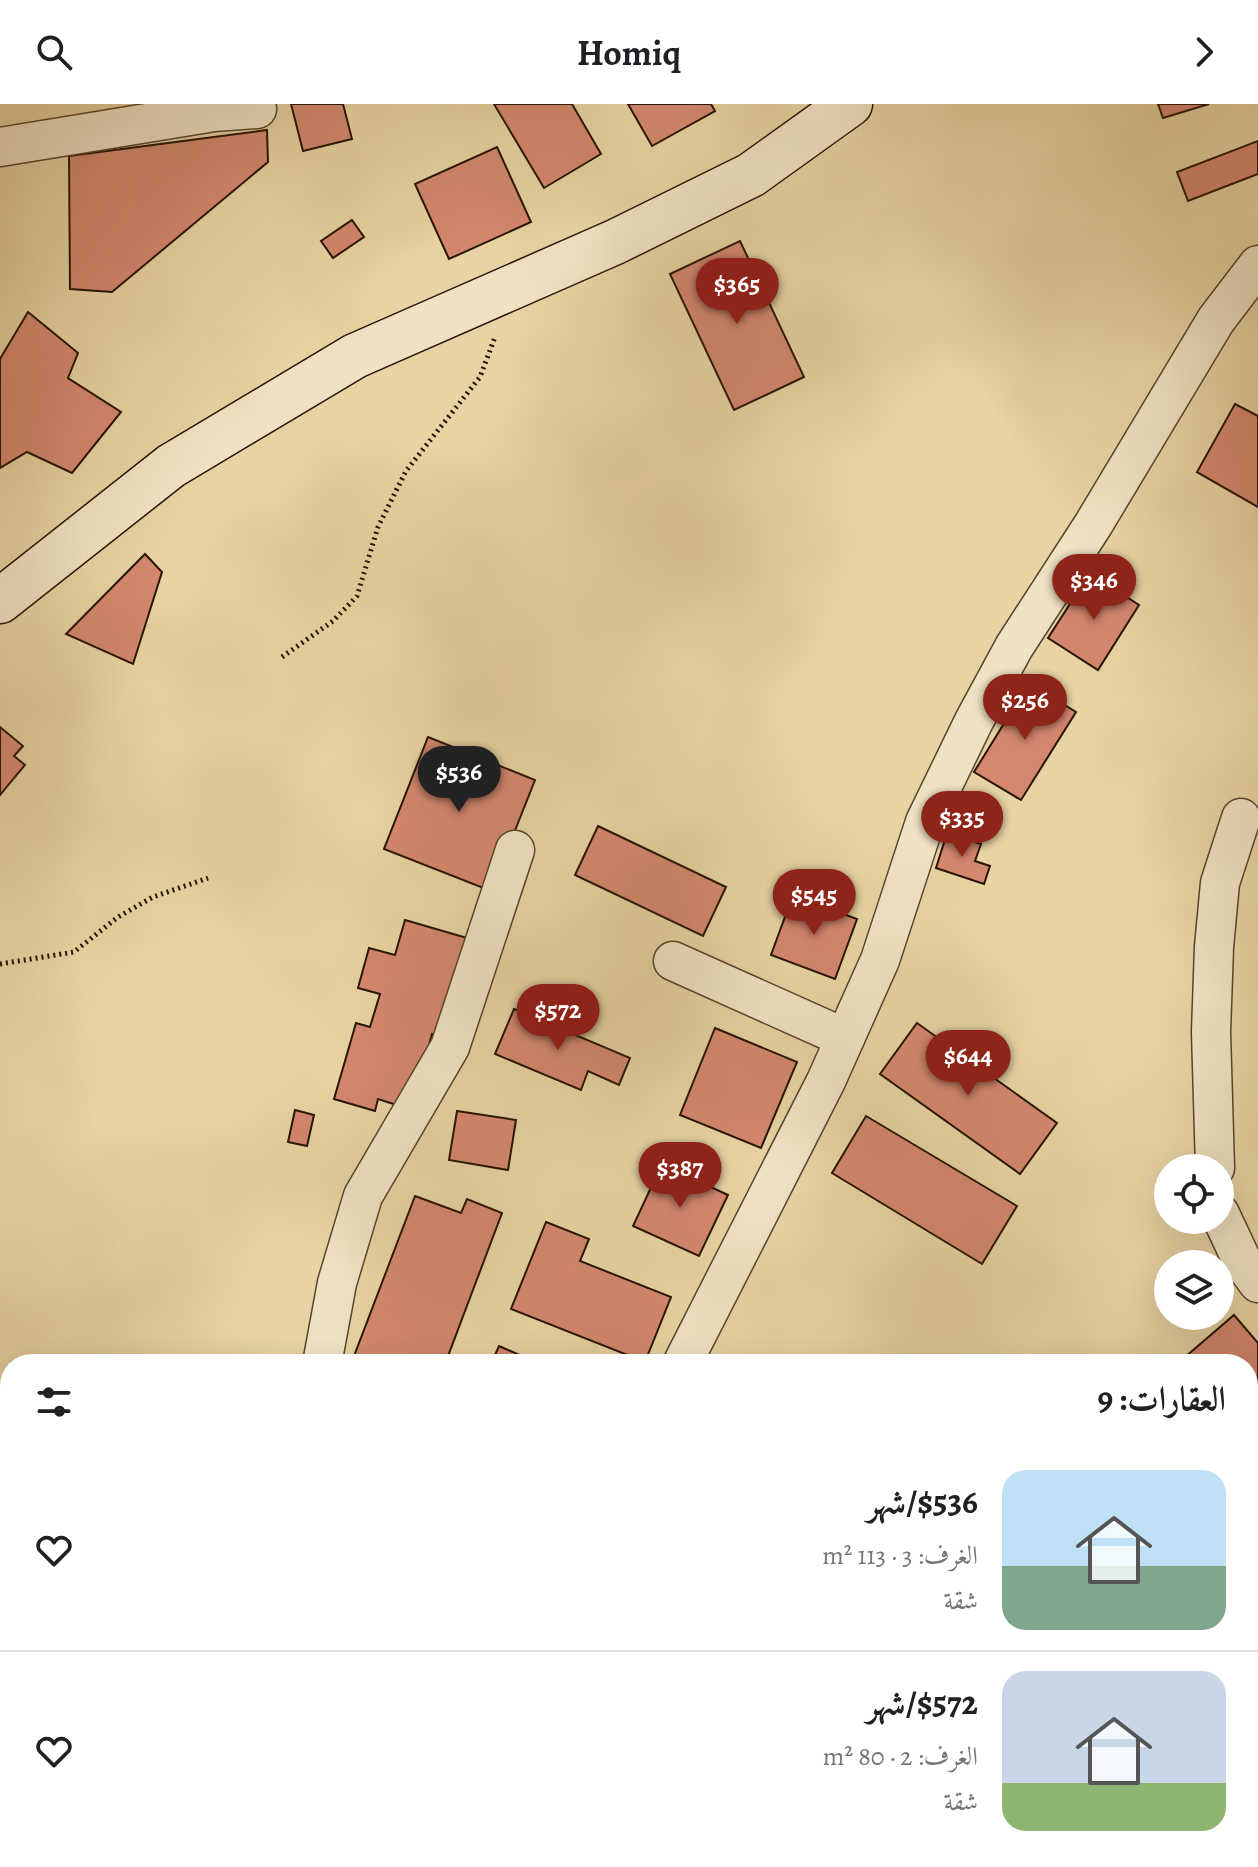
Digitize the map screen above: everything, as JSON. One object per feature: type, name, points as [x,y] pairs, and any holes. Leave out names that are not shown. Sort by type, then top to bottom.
[{"type":"main road","points":[[0,601],[171,466],[355,356],[615,242],[751,175],[850,104]]},
{"type":"street","points":[[0,147],[214,112],[257,109]]},
{"type":"street","points":[[687,1354],[826,1081],[880,960],[925,822],[974,721],[1014,647],[1093,525],[1216,320],[1258,265]]},
{"type":"street","points":[[1215,1154],[1211,1032],[1214,947],[1220,883],[1241,818]]},
{"type":"street","points":[[324,1354],[337,1283],[363,1196],[450,1047],[515,850]]},
{"type":"street","points":[[673,961],[845,1038]]},
{"type":"street","points":[[1229,1234],[1242,1261],[1258,1283]]},
{"type":"path","points":[[282,657],[333,621],[357,596],[378,527],[406,471],[480,377],[514,286]]},
{"type":"path","points":[[0,964],[74,952],[118,917],[153,897],[208,878]]},
{"type":"building","points":[[291,104],[343,104],[352,139],[303,151]]},
{"type":"building","points":[[494,104],[572,104],[601,154],[544,188]]},
{"type":"building","points":[[628,104],[711,104],[715,111],[652,146]]},
{"type":"building","points":[[1158,104],[1209,104],[1163,118]]},
{"type":"building","points":[[267,130],[268,162],[112,292],[70,289],[69,156]]},
{"type":"building","points":[[1258,141],[1258,174],[1188,201],[1177,172]]},
{"type":"building","points":[[497,147],[531,222],[449,259],[415,184]]},
{"type":"building","points":[[352,220],[364,237],[333,258],[321,241]]},
{"type":"building","points":[[740,241],[804,377],[734,410],[670,274]]},
{"type":"building","points":[[28,312],[78,353],[68,378],[121,412],[72,473],[27,452],[0,468],[0,359]]},
{"type":"building","points":[[1235,404],[1258,416],[1258,507],[1197,472]]},
{"type":"building","points":[[145,554],[162,572],[133,664],[66,634]]},
{"type":"building","points":[[1090,573],[1139,605],[1098,670],[1048,638]]},
{"type":"building","points":[[1029,683],[1076,712],[1021,800],[974,772]]},
{"type":"building","points":[[0,727],[23,746],[14,756],[25,765],[0,795]]},
{"type":"building","points":[[428,737],[535,780],[491,891],[384,849]]},
{"type":"building","points":[[598,826],[726,887],[703,936],[575,875]]},
{"type":"building","points":[[947,833],[981,844],[975,861],[990,866],[984,884],[936,868]]},
{"type":"building","points":[[793,895],[857,919],[835,979],[771,955]]},
{"type":"building","points":[[405,920],[467,938],[443,1037],[432,1034],[416,1092],[403,1107],[378,1099],[375,1111],[334,1099],[356,1023],[370,1027],[380,994],[358,988],[369,948],[395,955]]},
{"type":"building","points":[[514,1009],[630,1058],[619,1085],[588,1071],[581,1090],[495,1054]]},
{"type":"building","points":[[917,1023],[1057,1123],[1020,1174],[880,1074]]},
{"type":"building","points":[[715,1028],[797,1062],[761,1148],[680,1115]]},
{"type":"building","points":[[295,1110],[314,1115],[307,1146],[288,1142]]},
{"type":"building","points":[[457,1111],[516,1120],[508,1170],[449,1160]]},
{"type":"building","points":[[866,1116],[1017,1206],[982,1264],[832,1173]]},
{"type":"building","points":[[662,1164],[728,1195],[699,1256],[633,1226]]},
{"type":"building","points":[[415,1196],[461,1213],[467,1199],[502,1213],[449,1354],[355,1354]]},
{"type":"building","points":[[546,1222],[589,1239],[580,1261],[671,1297],[648,1354],[625,1354],[511,1309]]},
{"type":"building","points":[[1234,1315],[1258,1343],[1258,1354],[1189,1354],[1217,1330],[1234,1330]]},
{"type":"building","points":[[499,1346],[517,1354],[495,1354]]}]
